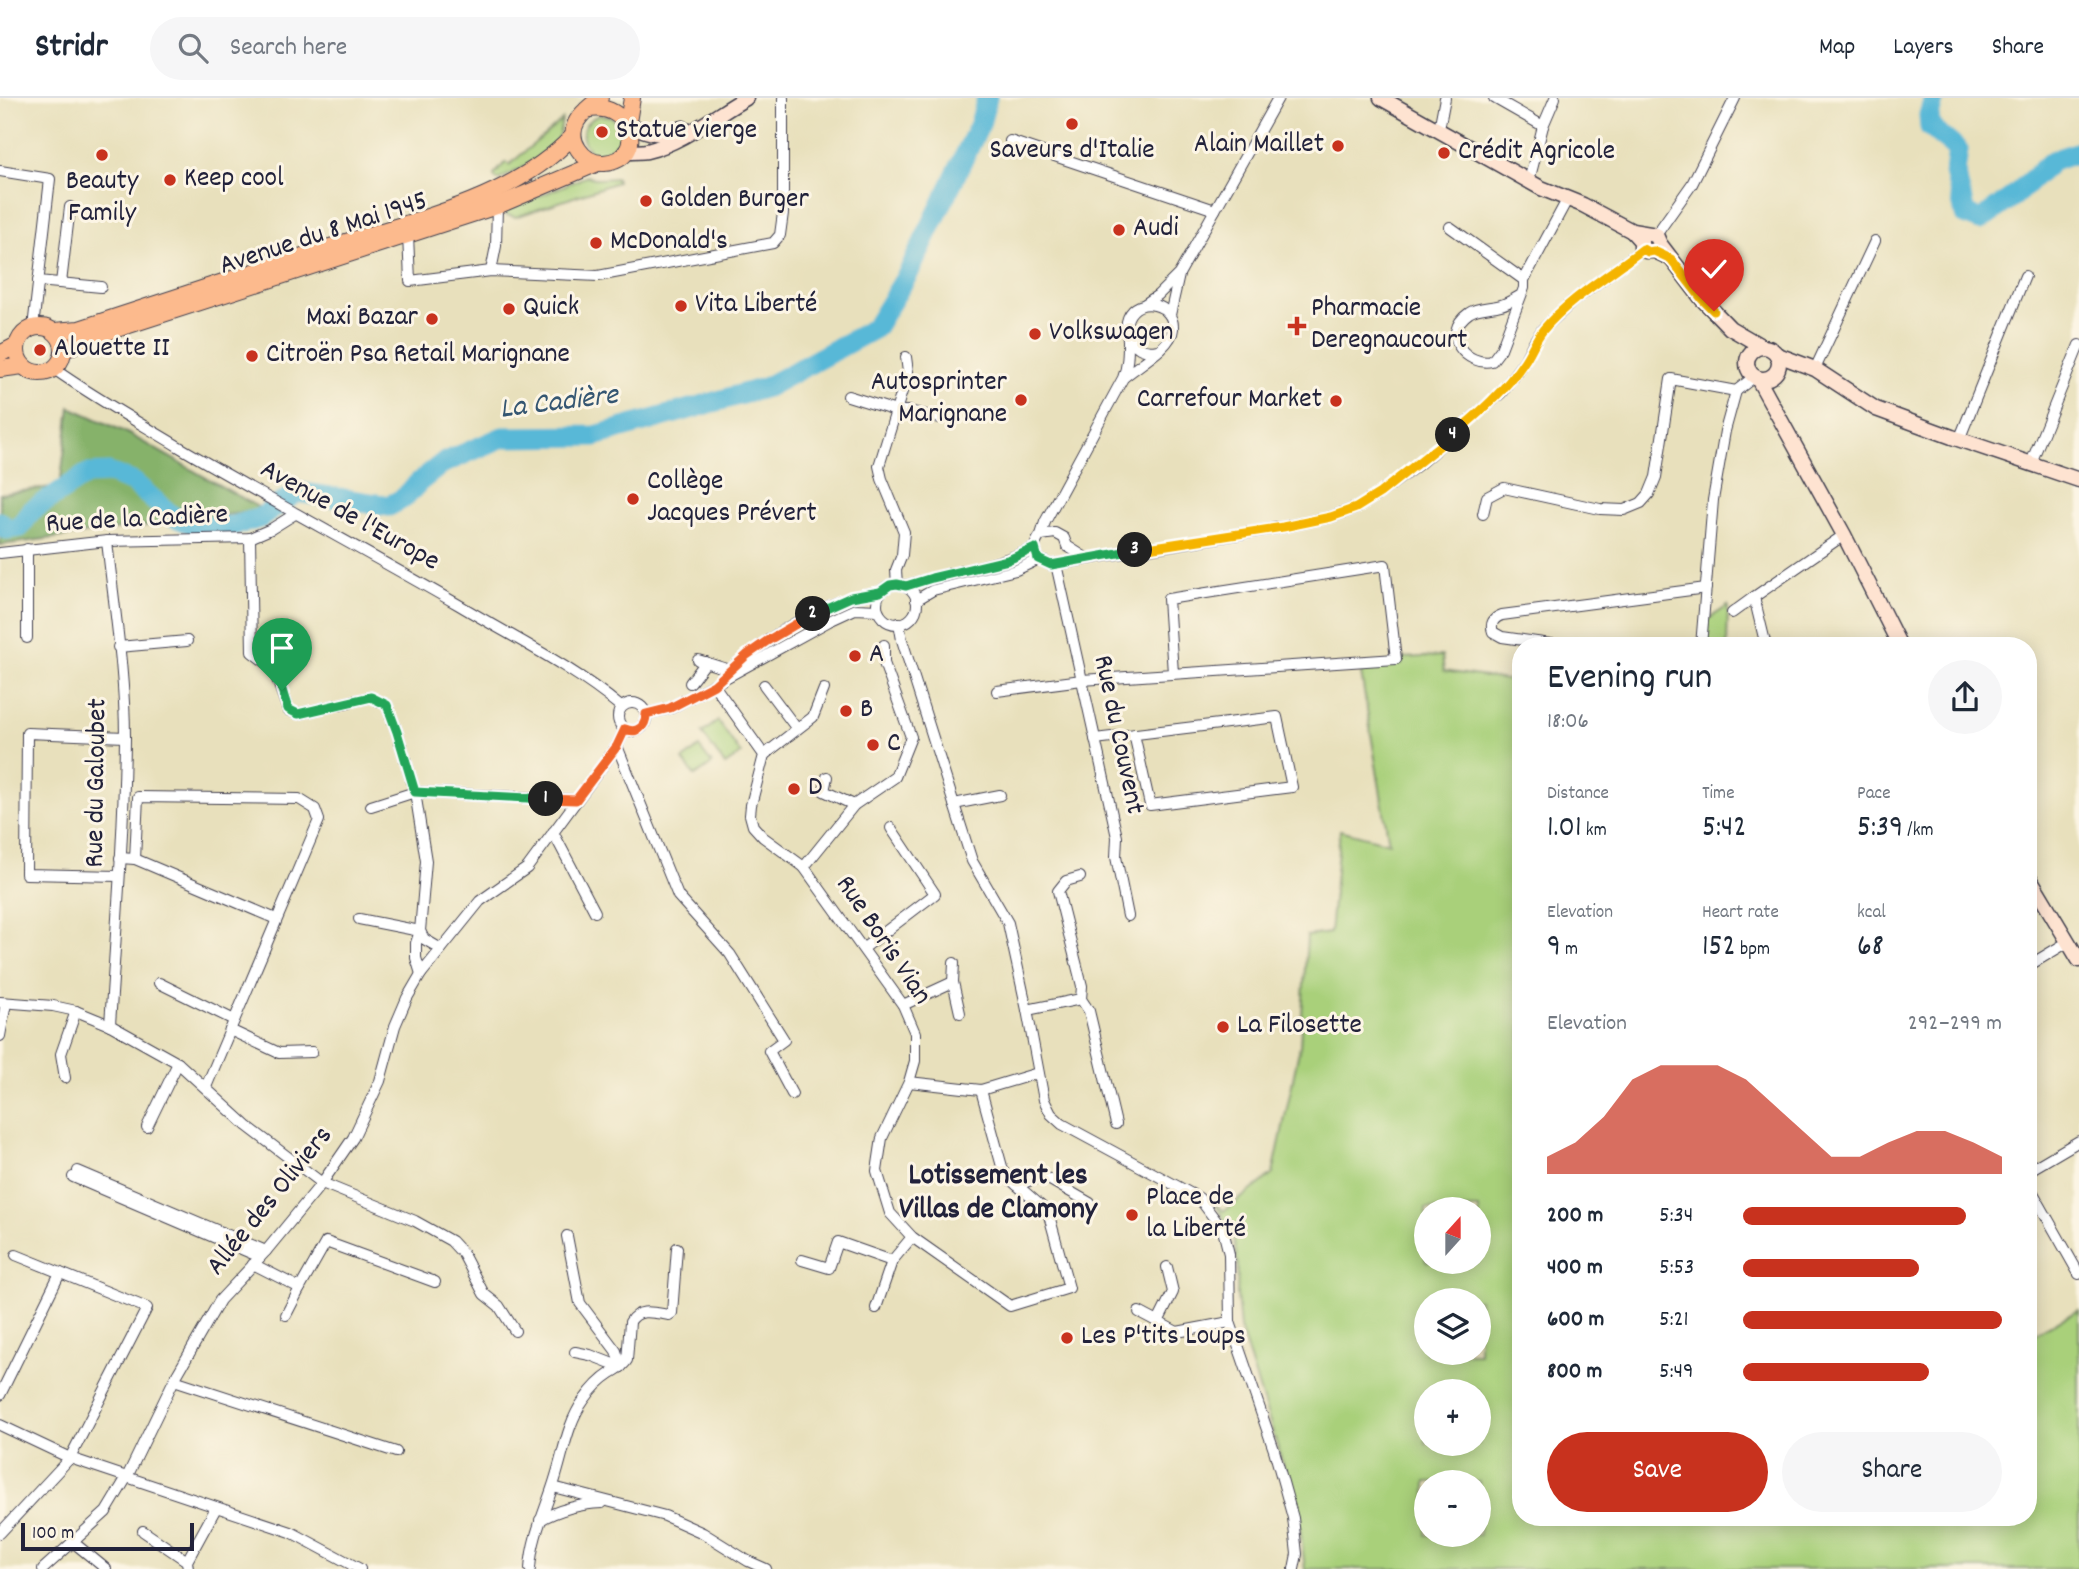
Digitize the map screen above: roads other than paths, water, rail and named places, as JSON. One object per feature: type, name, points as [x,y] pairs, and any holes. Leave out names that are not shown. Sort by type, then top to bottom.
[{"type":"main road","points":[[600,98],[578,119],[573,136],[578,149],[586,158],[598,163],[616,159],[625,152],[631,136],[629,123],[632,98]]},
{"type":"main road","points":[[1381,98],[1529,181],[1568,198],[1647,241],[1671,259],[1702,299],[1730,328],[1761,346],[1771,348],[1776,367],[1771,403]]},
{"type":"main road","points":[[586,110],[601,105],[610,107],[619,111],[629,123],[653,134],[672,132],[692,125],[742,100]]},
{"type":"main road","points":[[625,152],[659,147],[681,137],[742,100]]},
{"type":"main road","name":"Avenue du 8 Mai 1945","points":[[54,331],[79,329],[475,199],[511,184],[558,152],[573,136]]},
{"type":"main road","name":"Avenue du 8 Mai 1945","points":[[63,351],[86,339],[497,206],[598,163]]},
{"type":"main road","points":[[35,327],[54,331],[62,344],[59,364],[42,374],[23,366],[16,353],[23,333],[35,327]]},
{"type":"main road","points":[[1730,328],[1747,360],[1748,369],[1771,403],[1844,535],[1895,637]]},
{"type":"main road","points":[[0,354],[17,345]]},
{"type":"main road","points":[[1747,360],[1752,351],[1761,346]]},
{"type":"main road","points":[[0,369],[23,366]]},
{"type":"main road","points":[[1756,378],[1763,379],[1776,367],[1809,367],[1876,409],[2079,480]]},
{"type":"main road","points":[[2037,890],[2079,960]]},
{"type":"street","points":[[408,235],[410,281],[491,271],[598,276],[773,243],[780,235],[783,213],[783,98]]},
{"type":"street","points":[[1278,98],[1179,274],[1158,295],[1138,307],[1128,319],[1128,359],[1123,378],[1045,522],[1035,548],[1038,559],[1046,564],[1331,517],[1356,508],[1380,493],[1501,393],[1544,329],[1573,301],[1647,241],[1692,184],[1735,98]]},
{"type":"street","points":[[1439,129],[1445,98]]},
{"type":"street","points":[[1529,181],[1543,126],[1555,98]]},
{"type":"street","points":[[1499,99],[1543,126]]},
{"type":"street","points":[[1010,141],[1215,210]]},
{"type":"street","points":[[0,171],[50,179],[35,327]]},
{"type":"street","points":[[1521,295],[1502,304],[1469,313],[1454,335],[1456,343],[1469,356],[1492,361],[1501,349],[1521,295],[1524,280],[1568,198]]},
{"type":"street","points":[[61,283],[69,206]]},
{"type":"street","points":[[491,271],[496,246],[497,206]]},
{"type":"street","points":[[1450,228],[1524,280]]},
{"type":"street","points":[[1809,367],[1872,242]]},
{"type":"street","points":[[1170,315],[1179,274]]},
{"type":"street","points":[[1959,440],[2025,276]]},
{"type":"street","points":[[38,281],[100,287]]},
{"type":"street","points":[[1127,334],[1140,349],[1153,351],[1165,346],[1172,335],[1173,322],[1170,315],[1159,306],[1145,304]]},
{"type":"street","points":[[2031,463],[2079,345]]},
{"type":"street","points":[[1123,378],[1159,349]]},
{"type":"street","points":[[880,592],[878,610],[886,620],[899,623],[911,618],[917,606],[916,600],[911,589],[901,585],[896,570],[902,555],[904,532],[879,466],[908,372],[906,357]]},
{"type":"street","name":"Avenue de l'Europe","points":[[54,369],[93,396],[260,495],[414,578],[557,661],[596,686],[621,707]]},
{"type":"street","points":[[1702,637],[1713,500],[1725,431],[1736,391],[1756,378]]},
{"type":"street","points":[[1483,514],[1487,497],[1504,488],[1600,509],[1624,510],[1641,503],[1649,494],[1656,478],[1671,379],[1736,391]]},
{"type":"street","points":[[848,396],[896,411],[940,418]]},
{"type":"street","points":[[1054,505],[1055,533]]},
{"type":"street","name":"Rue de la Cadière","points":[[0,553],[107,541],[250,538],[271,529],[292,512]]},
{"type":"street","points":[[1041,535],[1055,533],[1063,538],[1067,547],[1066,556],[1058,563]]},
{"type":"street","points":[[1732,613],[1844,535]]},
{"type":"street","name":"Rue de la Cadière","points":[[250,538],[252,652],[273,668],[288,709],[298,714],[371,697],[387,705],[415,792]]},
{"type":"street","name":"Rue du Galoubet","points":[[107,541],[125,737],[110,1025]]},
{"type":"street","points":[[1067,547],[1086,558]]},
{"type":"street","points":[[714,685],[767,641],[823,609],[851,597],[880,592],[890,585],[901,585],[1008,560],[1035,548]]},
{"type":"street","name":"Rue de la Cadière","points":[[27,549],[27,638]]},
{"type":"street","points":[[916,600],[933,590],[1016,570],[1038,559]]},
{"type":"street","name":"Rue du Couvent","points":[[1058,563],[1117,837],[1116,857],[1128,916]]},
{"type":"street","points":[[997,691],[1082,680],[1396,659],[1385,565],[1167,599],[1173,673]]},
{"type":"street","points":[[1512,638],[1493,632],[1493,620],[1502,615],[1706,588]]},
{"type":"street","points":[[1754,597],[1764,637]]},
{"type":"street","points":[[646,714],[670,708],[855,609],[878,610]]},
{"type":"street","points":[[899,623],[906,653],[972,861],[1007,923],[1044,1100],[1051,1114],[1062,1124],[1199,1198],[1223,1230],[1229,1254],[1230,1322],[1274,1450],[1293,1517],[1297,1554],[1294,1569]]},
{"type":"street","points":[[118,647],[187,641]]},
{"type":"street","points":[[804,867],[854,804],[895,777],[911,737],[884,663],[884,645]]},
{"type":"street","points":[[697,694],[687,682],[702,661],[730,670]]},
{"type":"street","points":[[714,685],[764,755],[813,717],[824,689]]},
{"type":"street","points":[[764,685],[797,729]]},
{"type":"street","points":[[629,703],[642,706],[646,714],[645,723],[638,730],[625,729],[618,719],[621,707],[629,703]]},
{"type":"street","points":[[1095,739],[1134,734],[1277,717],[1292,787],[1150,805],[1134,734]]},
{"type":"street","name":"Allée des Oliviers","points":[[43,1569],[106,1512],[219,1300],[322,1183],[354,1138],[380,1081],[395,1026],[421,974],[480,901],[527,868],[617,746],[625,729]]},
{"type":"street","points":[[119,876],[26,874],[27,733],[125,737]]},
{"type":"street","points":[[617,746],[678,896],[730,954],[784,1040],[769,1051],[792,1094]]},
{"type":"street","name":"Rue Boris Vian","points":[[764,755],[751,805],[753,826],[804,867],[903,1005],[915,1033],[915,1061],[909,1082],[883,1138],[877,1171],[890,1213],[912,1237],[1010,1306],[1069,1288],[1048,1212],[1017,1185]]},
{"type":"street","points":[[827,777],[824,791],[854,804]]},
{"type":"street","points":[[371,806],[415,792],[576,800]]},
{"type":"street","points":[[415,792],[426,861],[415,958],[421,974]]},
{"type":"street","points":[[954,804],[1000,795]]},
{"type":"street","points":[[135,859],[138,797],[299,799],[315,809],[319,820],[206,1087]]},
{"type":"street","points":[[864,948],[935,894],[891,828]]},
{"type":"street","points":[[553,832],[595,912]]},
{"type":"street","points":[[120,858],[135,859],[276,919]]},
{"type":"street","points":[[1080,877],[1066,881],[1058,891],[1082,986],[1081,999],[1089,1011],[1116,1124]]},
{"type":"street","points":[[359,919],[420,931]]},
{"type":"street","points":[[420,931],[424,939],[441,949]]},
{"type":"street","points":[[2037,961],[2068,942]]},
{"type":"street","points":[[954,963],[953,982],[960,1013]]},
{"type":"street","points":[[903,1005],[953,982]]},
{"type":"street","points":[[159,983],[279,1053],[312,1052]]},
{"type":"street","points":[[1027,1010],[1081,999]]},
{"type":"street","points":[[0,1036],[3,1003],[53,1006],[76,1011],[110,1025],[178,1063],[247,1126],[322,1183],[415,1221],[451,1241],[463,1254],[484,1294],[499,1306],[515,1331]]},
{"type":"street","points":[[65,1078],[61,1054],[76,1011]]},
{"type":"street","points":[[147,1127],[178,1063]]},
{"type":"street","points":[[909,1082],[981,1090],[1038,1073]]},
{"type":"street","points":[[981,1090],[1004,1174],[1017,1185],[1043,1176],[1090,1203]]},
{"type":"street","points":[[2037,1166],[2079,1141]]},
{"type":"street","points":[[76,1174],[259,1257],[300,1288]]},
{"type":"street","points":[[2037,1200],[2079,1274]]},
{"type":"street","points":[[567,1236],[580,1303],[616,1351],[621,1367]]},
{"type":"street","points":[[876,1308],[892,1261],[912,1237]]},
{"type":"street","points":[[286,1315],[326,1242],[435,1282]]},
{"type":"street","points":[[802,1259],[829,1268],[838,1242],[892,1261]]},
{"type":"street","points":[[530,1569],[539,1521],[553,1487],[566,1438],[582,1402],[627,1360],[630,1322],[633,1317],[643,1312],[669,1315],[672,1313],[677,1248]]},
{"type":"street","points":[[0,1533],[70,1458],[148,1308],[16,1255]]},
{"type":"street","points":[[1158,1322],[1173,1292],[1167,1267]]},
{"type":"street","points":[[0,1395],[60,1273]]},
{"type":"street","points":[[1139,1312],[1177,1332],[1230,1322]]},
{"type":"street","points":[[575,1352],[590,1354],[621,1367]]},
{"type":"street","points":[[174,1380],[396,1452]]},
{"type":"street","points":[[0,1425],[70,1458],[291,1532],[360,1569]]},
{"type":"street","points":[[553,1487],[665,1516],[704,1532],[748,1561],[766,1569]]},
{"type":"street","points":[[539,1521],[572,1506],[610,1503]]},
{"type":"street","points":[[143,1531],[188,1565],[216,1508]]},
{"type":"street","points":[[73,1542],[106,1569]]},
{"type":"waterway","name":"La Cadière","points":[[0,522],[6,529],[20,527],[31,511],[87,474],[109,473],[133,482],[172,516],[200,527],[232,526],[260,518],[297,492],[389,506],[404,498],[443,463],[503,437],[595,436],[767,387],[875,328],[908,274],[980,124],[987,98]]},
{"type":"waterway","name":"La Cadière","points":[[1934,98],[1929,115],[1930,127],[1958,150],[1955,172],[1965,214],[1980,220],[2014,196],[2052,161],[2079,152]]},
{"type":"place","name":"Saveurs d'Italie","points":[[1072,124]]},
{"type":"place","name":"Statue vierge","points":[[602,132]]},
{"type":"place","name":"Alain Maillet","points":[[1338,146]]},
{"type":"place","name":"Crédit Agricole","points":[[1444,153]]},
{"type":"place","name":"Beauty Family","points":[[102,155]]},
{"type":"place","name":"Keep cool","points":[[170,180]]},
{"type":"place","name":"Golden Burger","points":[[646,201]]},
{"type":"place","name":"Audi","points":[[1119,230]]},
{"type":"place","name":"McDonald's","points":[[596,243]]},
{"type":"place","name":"Vita Liberté","points":[[681,306]]},
{"type":"place","name":"Quick","points":[[509,309]]},
{"type":"place","name":"Maxi Bazar","points":[[432,319]]},
{"type":"place","name":"Pharmacie Deregnaucourt","points":[[1297,326]]},
{"type":"place","name":"Volkswagen","points":[[1035,334]]},
{"type":"place","name":"Alouette II","points":[[40,350]]},
{"type":"place","name":"Citroën Psa Retail Marignane","points":[[252,356]]},
{"type":"place","name":"Autosprinter Marignane","points":[[1021,400]]},
{"type":"place","name":"Carrefour Market","points":[[1336,401]]},
{"type":"place","name":"Collège Jacques Prévert","points":[[633,499]]},
{"type":"place","name":"A","points":[[855,656]]},
{"type":"place","name":"B","points":[[846,711]]},
{"type":"place","name":"C","points":[[873,745]]},
{"type":"place","name":"D","points":[[794,789]]},
{"type":"place","name":"La Filosette","points":[[1223,1027]]},
{"type":"place","name":"Place de la Liberté","points":[[1132,1215]]},
{"type":"place","name":"Les P'tits Loups","points":[[1067,1338]]},
{"type":"district","name":"Lotissement les Villas de Clamony","points":[[998,1194]]}]
